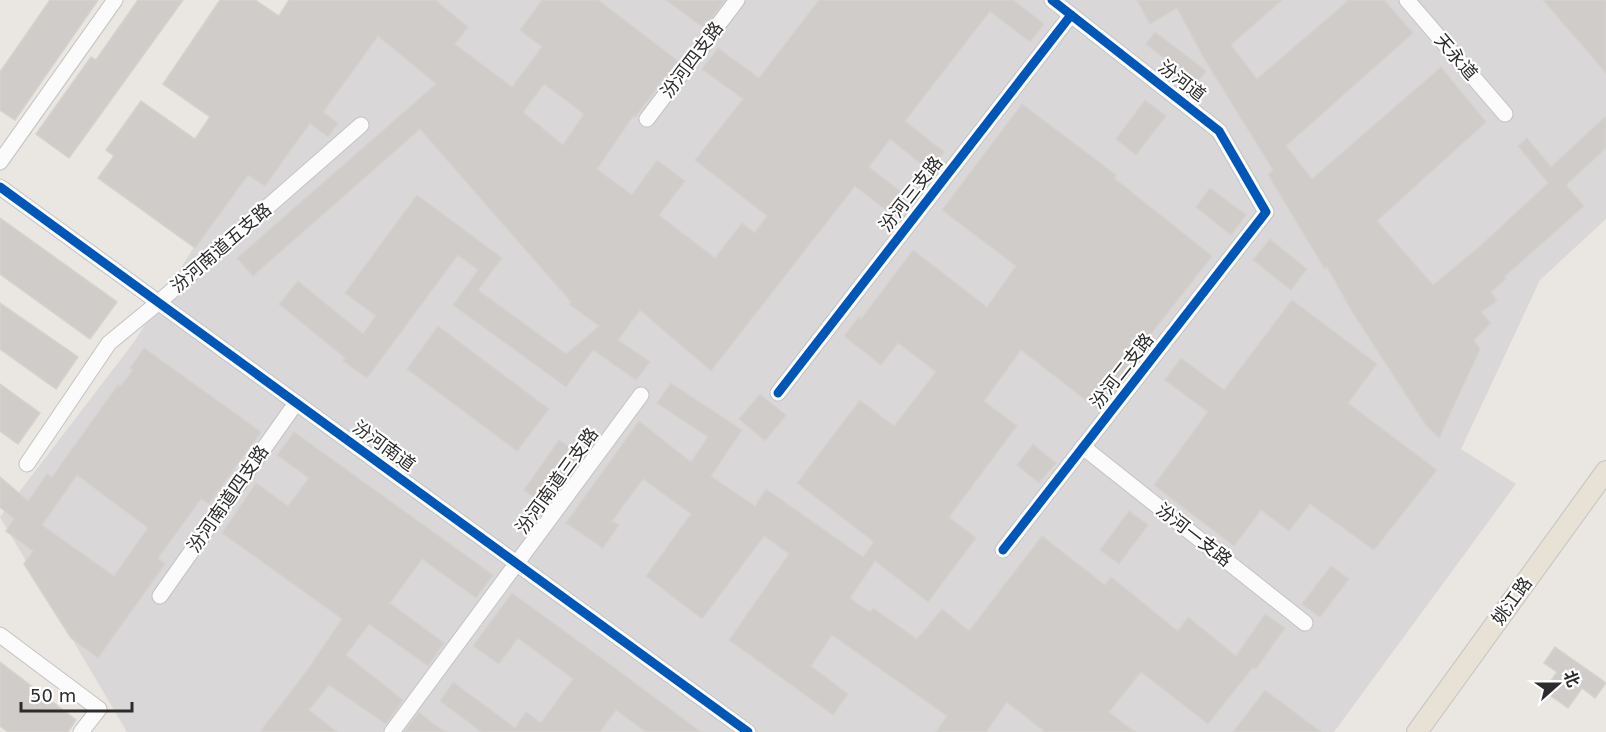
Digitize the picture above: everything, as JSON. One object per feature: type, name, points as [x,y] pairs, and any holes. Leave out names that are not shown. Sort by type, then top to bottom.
[{"type":"main road","name":"姚江路","points":[[1417,732],[1606,471]]},
{"type":"street","points":[[0,162],[115,0]]},
{"type":"street","name":"汾河四支路","points":[[647,119],[737,0]]},
{"type":"street","name":"汾河道","points":[[1052,0],[1219,131],[1266,212]]},
{"type":"street","name":"天永道","points":[[1407,0],[1505,114]]},
{"type":"street","name":"汾河三支路","points":[[778,393],[1071,15]]},
{"type":"street","name":"汾河南道五支路","points":[[27,464],[109,343],[361,125]]},
{"type":"street","name":"汾河南道","points":[[0,187],[517,563],[729,726],[748,732]]},
{"type":"street","name":"汾河二支路","points":[[1003,550],[1266,212]]},
{"type":"street","name":"汾河南道三支路","points":[[392,732],[641,395]]},
{"type":"street","name":"汾河南道四支路","points":[[160,596],[296,403]]},
{"type":"street","name":"汾河一支路","points":[[1083,447],[1305,622]]},
{"type":"street","points":[[0,635],[99,709],[81,732]]},
{"type":"shaded area","points":[[323,0],[1606,0],[1606,219],[1540,280],[1461,449],[1516,484],[1334,732],[127,732],[0,517],[134,342],[248,162]]},
{"type":"building","points":[[50,0],[98,0],[15,120],[0,110],[0,72]]},
{"type":"building","points":[[138,0],[183,0],[69,158],[36,134],[91,57],[96,60]]},
{"type":"building","points":[[220,0],[255,0],[279,16],[289,0],[435,0],[468,27],[455,44],[512,87],[542,47],[520,30],[542,0],[598,0],[678,61],[635,117],[633,116],[597,169],[632,195],[657,160],[685,181],[659,215],[715,258],[742,223],[755,233],[767,216],[695,160],[743,99],[702,69],[718,48],[759,78],[819,0],[1013,0],[1044,24],[1030,42],[990,11],[905,121],[944,152],[930,171],[890,139],[869,167],[909,198],[895,217],[855,186],[711,371],[640,310],[618,340],[650,362],[636,380],[593,350],[566,387],[453,305],[478,270],[458,255],[367,378],[343,361],[345,358],[279,304],[298,281],[363,334],[376,316],[345,293],[417,195],[502,258],[478,290],[566,354],[599,326],[569,304],[571,302],[420,129],[253,276],[237,258],[436,84],[378,36],[323,112],[338,123],[328,137],[310,123],[265,186],[248,175],[195,248],[98,178],[114,156],[106,150],[141,101],[195,139],[210,117],[163,84]],"holes":[[[544,84],[584,114],[563,145],[523,112]]]},
{"type":"building","points":[[666,0],[725,0],[704,28]]},
{"type":"building","points":[[1137,0],[1282,0],[1231,45],[1257,79],[1349,0],[1384,0],[1413,33],[1286,146],[1312,179],[1441,67],[1486,122],[1377,221],[1433,285],[1479,247],[1548,183],[1518,146],[1527,138],[1551,167],[1606,116],[1606,148],[1566,185],[1584,206],[1504,277],[1506,279],[1491,292],[1497,301],[1481,312],[1491,323],[1474,340],[1480,349],[1439,438],[1425,424],[1351,310],[1327,267],[1325,269],[1268,175],[1273,170],[1205,60],[1177,8],[1150,24]]},
{"type":"building","points":[[1543,0],[1606,0],[1606,73]]},
{"type":"building","points":[[1155,32],[1206,71],[1197,83],[1146,44]]},
{"type":"building","points":[[1145,100],[1166,116],[1136,155],[1116,139]]},
{"type":"building","points":[[1022,104],[1116,175],[1114,178],[1212,256],[1096,408],[1021,350],[984,401],[1017,426],[949,517],[976,538],[928,602],[875,561],[850,598],[870,612],[873,608],[917,639],[942,609],[969,631],[1042,536],[1105,585],[1111,577],[1178,631],[1188,617],[1236,656],[1265,614],[1285,628],[1256,669],[1253,667],[1208,724],[1141,672],[1109,712],[1135,732],[1045,732],[1007,702],[986,732],[936,732],[947,716],[832,635],[811,666],[848,694],[833,715],[729,640],[789,554],[764,536],[702,619],[646,576],[691,514],[643,479],[612,521],[619,525],[603,548],[566,523],[639,421],[691,462],[708,437],[657,403],[671,383],[742,430],[711,476],[755,506],[766,489],[863,557],[874,542],[797,483],[860,400],[894,426],[936,372],[898,343],[881,365],[844,336],[859,317],[861,319],[913,250],[987,307],[1016,266],[942,210]]},
{"type":"building","points":[[1210,188],[1246,215],[1231,235],[1196,207]]},
{"type":"building","points":[[0,218],[117,302],[90,339],[0,274]]},
{"type":"building","points":[[1270,239],[1307,269],[1291,290],[1253,260]]},
{"type":"building","points":[[1292,300],[1377,364],[1348,403],[1437,470],[1374,550],[1310,504],[1289,531],[1261,510],[1234,546],[1154,485],[1208,412],[1165,380],[1181,358],[1224,390]]},
{"type":"building","points":[[0,303],[78,357],[56,389],[0,349]]},
{"type":"building","points":[[438,326],[549,409],[517,451],[407,369]]},
{"type":"building","points":[[144,348],[261,432],[209,504],[201,499],[158,558],[165,564],[98,658],[71,638],[24,564],[33,551],[6,531],[14,519],[0,507],[0,477],[28,501],[47,474],[52,477],[118,385],[120,387],[133,370],[130,368]],"holes":[[[77,475],[148,528],[114,576],[42,525]]]},
{"type":"building","points":[[0,384],[40,413],[18,444],[0,431]]},
{"type":"building","points":[[760,394],[786,415],[765,441],[739,419]]},
{"type":"building","points":[[294,432],[493,575],[476,598],[422,559],[390,603],[444,643],[428,666],[369,624],[346,655],[403,700],[386,724],[329,685],[309,710],[337,732],[260,732],[308,669],[342,619],[222,533],[256,483],[288,506],[309,478],[277,455]]},
{"type":"building","points":[[559,440],[581,455],[546,506],[524,490]]},
{"type":"building","points":[[1033,444],[1056,463],[1039,483],[1017,465]]},
{"type":"building","points":[[1129,511],[1148,525],[1119,564],[1100,550]]},
{"type":"building","points":[[1331,566],[1349,579],[1320,617],[1302,604]]},
{"type":"building","points":[[512,593],[701,732],[646,732],[616,710],[600,732],[482,732],[440,701],[453,682],[515,728],[526,712],[541,723],[573,679],[518,638],[499,664],[473,646]]},
{"type":"building","points":[[1555,647],[1606,683],[1595,698],[1582,688],[1568,708],[1544,691],[1557,672],[1544,663]]},
{"type":"building","points":[[0,662],[76,720],[68,732],[8,732],[0,726]]},
{"type":"building","points":[[1265,690],[1321,732],[1233,732]]},
{"type":"building","points":[[419,712],[431,722],[445,732],[404,732]]},
{"type":"cycle path","points":[[1003,550],[1266,212],[1219,131],[1052,0]]},
{"type":"cycle path","points":[[778,393],[1071,15]]},
{"type":"cycle path","points":[[0,187],[748,732]]}]
